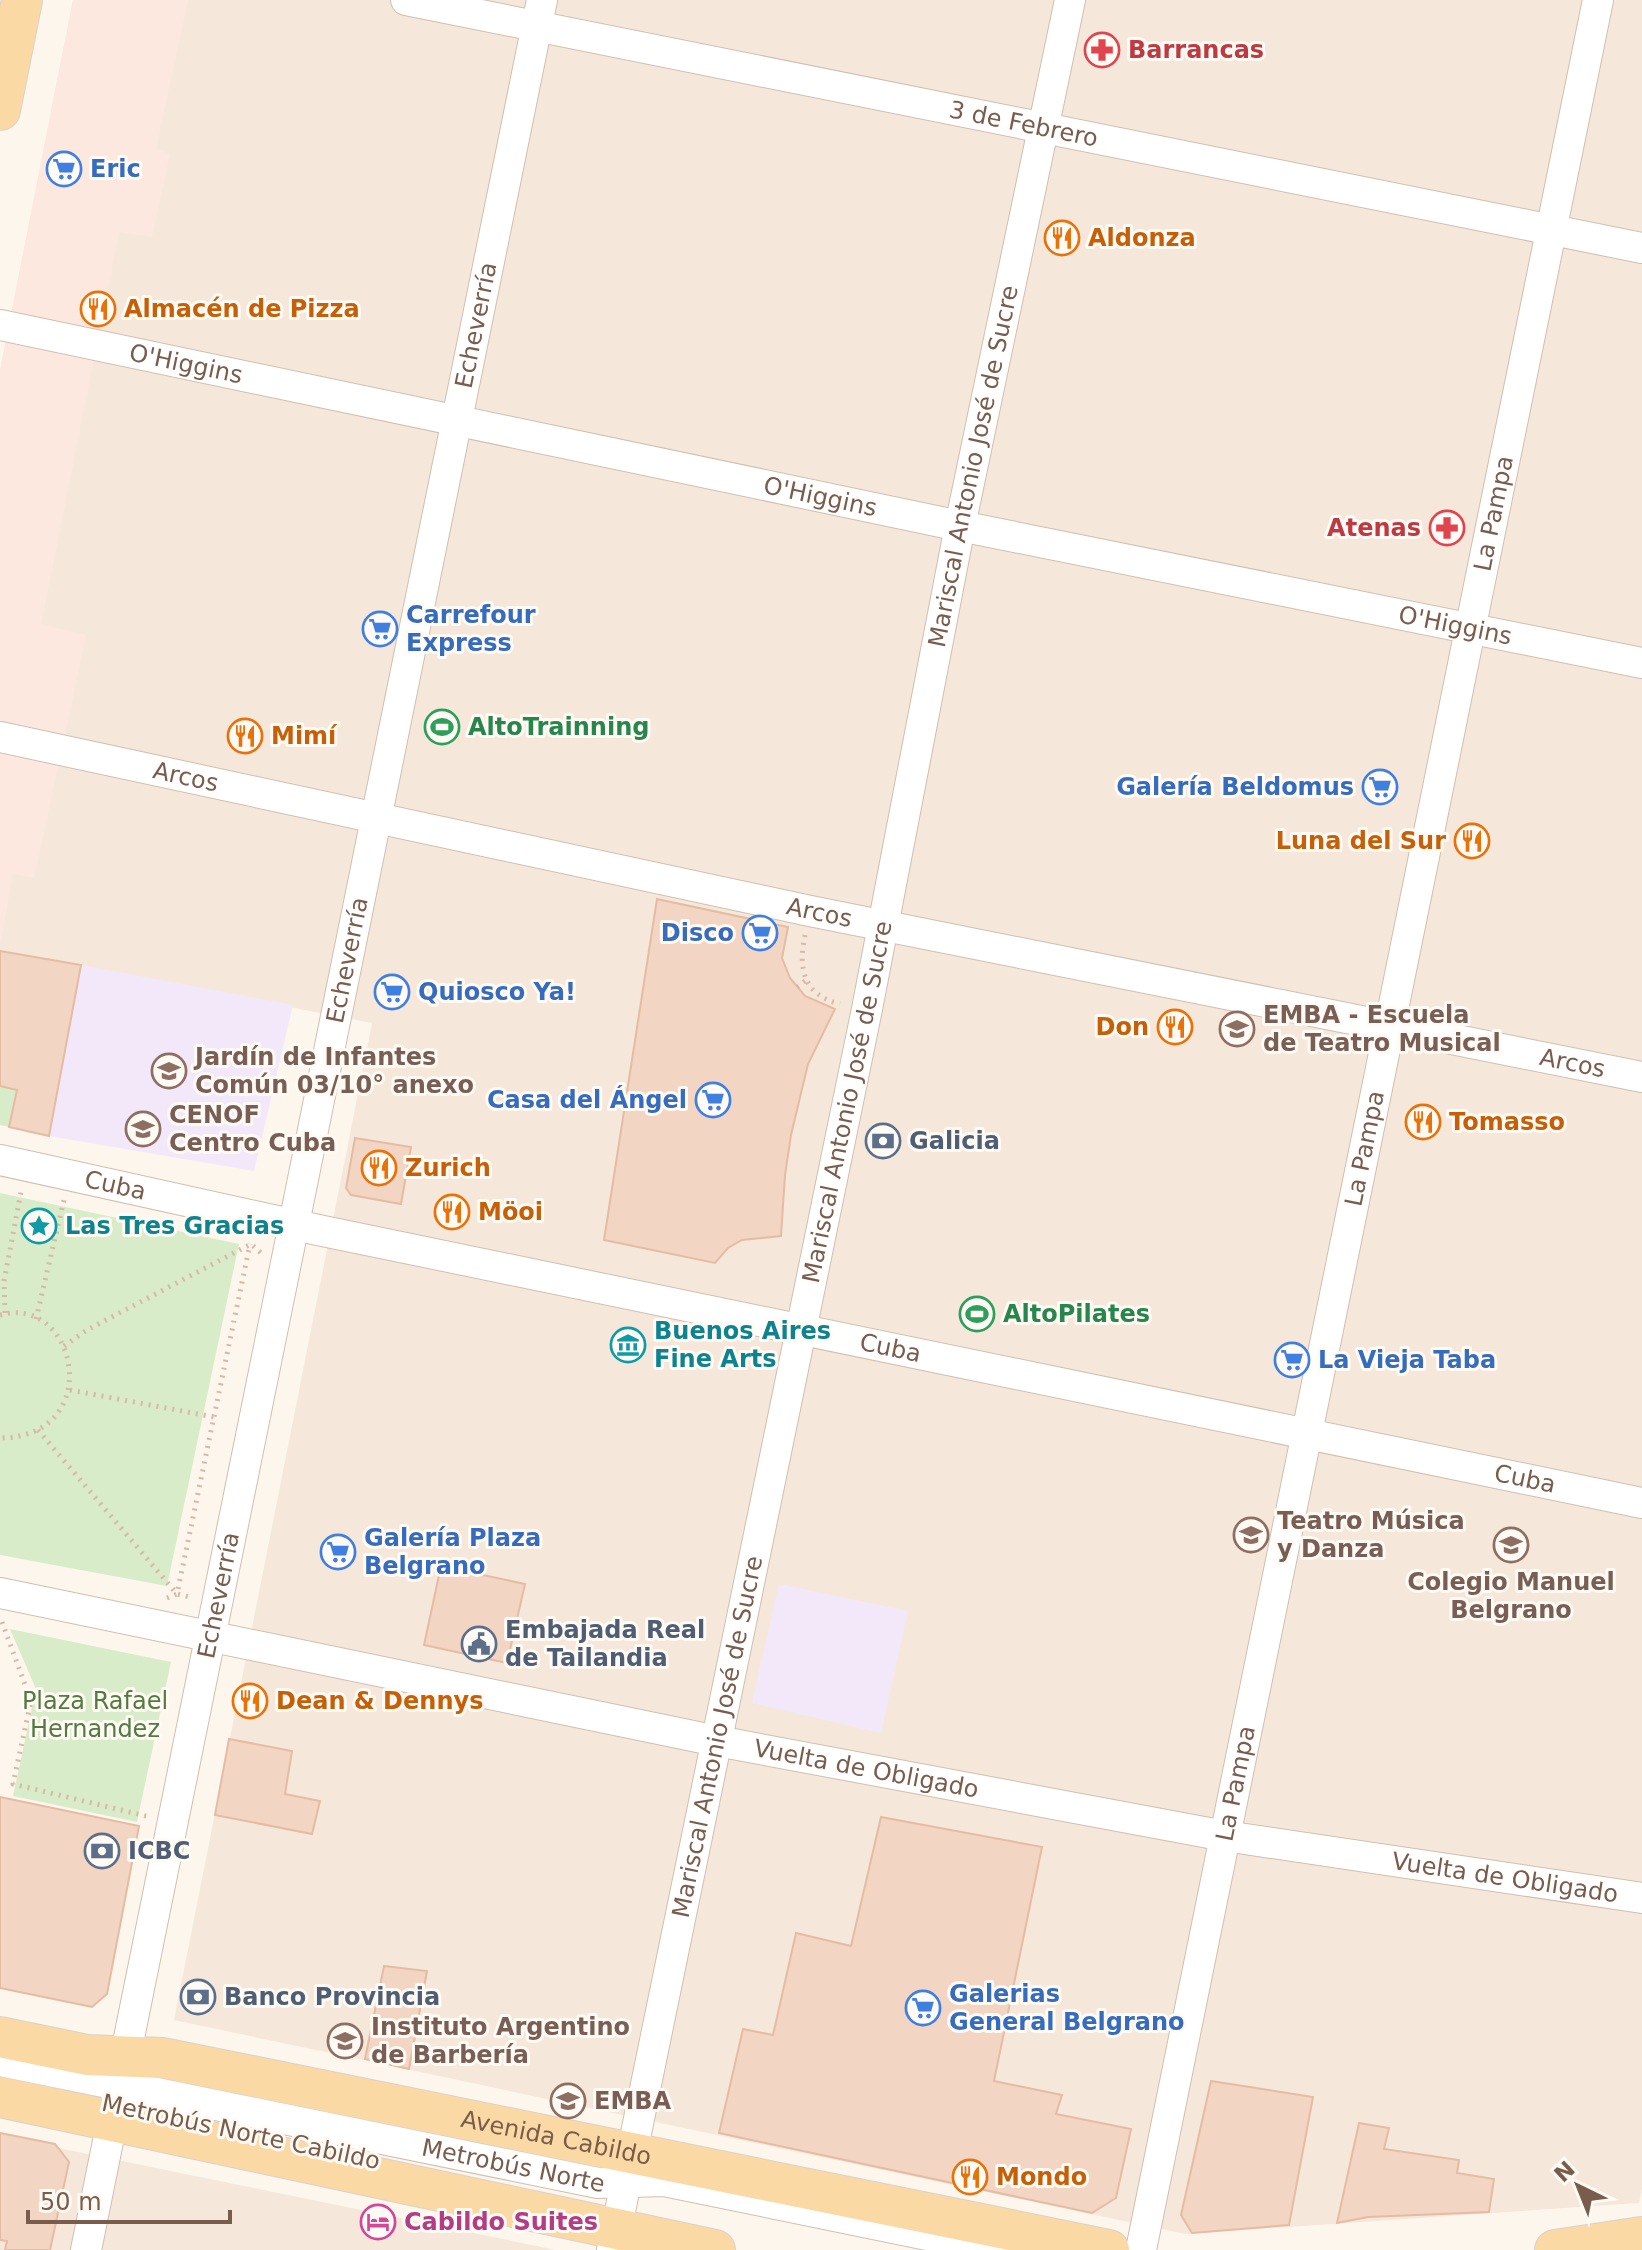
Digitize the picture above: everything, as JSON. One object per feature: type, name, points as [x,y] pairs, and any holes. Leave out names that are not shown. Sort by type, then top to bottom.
[{"type":"main road","points":[[0,110],[22,0]]},
{"type":"main road","name":"Avenida Cabildo","points":[[0,2037],[87,2055],[119,2093]]},
{"type":"main road","name":"Avenida Cabildo","points":[[119,2093],[163,2058],[622,2203],[715,2250]]},
{"type":"main road","name":"Avenida Cabildo","points":[[0,2097],[119,2093],[622,2203],[1109,2250]]},
{"type":"main road","points":[[1555,2250],[1642,2237]]},
{"type":"street","name":"3 de Febrero","points":[[406,0],[540,13],[1045,128],[1642,248]]},
{"type":"street","name":"Mariscal Antonio José de Sucre","points":[[622,2203],[867,1009],[960,526],[1070,0]]},
{"type":"street","name":"La Pampa","points":[[1141,2250],[1598,0]]},
{"type":"street","name":"Echeverría","points":[[86,2250],[540,13]]},
{"type":"street","name":"O'Higgins","points":[[0,325],[960,526],[1642,663]]},
{"type":"street","name":"Arcos","points":[[0,737],[810,911],[1642,1077]]},
{"type":"street","name":"Cuba","points":[[6,1173],[294,1225],[1642,1503]]},
{"type":"street","name":"Vuelta de Obligado","points":[[1,1607],[211,1639],[717,1741],[1225,1836],[1642,1898]]},
{"type":"street","name":"Metrobús Norte Cabildo","points":[[0,2061],[119,2093]]},
{"type":"street","name":"Metrobús Norte Cabildo","points":[[0,2080],[119,2093]]},
{"type":"street","name":"Metrobús Norte","points":[[622,2203],[664,2181],[1000,2250]]},
{"type":"street","name":"Metrobús Norte","points":[[622,2203],[660,2198],[906,2250]]},
{"type":"path","points":[[810,911],[800,964],[805,981],[829,1001],[867,1009]]},
{"type":"path","points":[[797,987],[805,981]]},
{"type":"path","points":[[6,1173],[22,1188],[36,1192]]},
{"type":"path","points":[[0,1439],[20,1437],[38,1430],[52,1420],[70,1390],[71,1368],[64,1346],[52,1330],[36,1319],[2,1314],[4,1281],[22,1188]]},
{"type":"path","points":[[50,1195],[79,1202]]},
{"type":"path","points":[[36,1319],[65,1198]]},
{"type":"path","points":[[240,1239],[262,1254]]},
{"type":"path","points":[[64,1346],[87,1330],[251,1244]]},
{"type":"path","points":[[177,1594],[251,1244]]},
{"type":"path","points":[[70,1390],[214,1417]]},
{"type":"path","points":[[38,1430],[177,1594]]},
{"type":"path","points":[[160,1600],[177,1594],[218,1605]]},
{"type":"path","points":[[1,1607],[31,1701],[13,1784],[174,1823]]},
{"type":"shaded area","points":[[73,0],[1642,0],[1642,2188],[1639,2203],[1185,2234],[174,2020],[372,1023],[0,951],[0,371]]},
{"type":"shaded area","points":[[73,0],[188,0],[156,149],[170,154],[152,237],[119,232],[41,624],[86,635],[34,878],[13,874],[0,945],[0,371]]},
{"type":"shaded area","name":"Jardín de Infantes Común 03/10° anexo","points":[[81,965],[293,1005],[254,1171],[49,1136]]},
{"type":"shaded area","points":[[779,1584],[908,1611],[881,1733],[752,1703]]},
{"type":"shaded area","points":[[0,2136],[556,2250],[0,2250]]},
{"type":"green space","points":[[0,1086],[17,1090],[9,1127],[0,1125]]},
{"type":"green space","points":[[0,1193],[239,1244],[167,1586],[0,1555]]},
{"type":"green space","name":"Plaza Rafael Hernandez","points":[[10,1629],[171,1662],[137,1822],[13,1796],[36,1689]]},
{"type":"building","name":"Casa del Ángel","points":[[657,899],[788,927],[782,958],[790,978],[805,996],[835,1009],[808,1064],[791,1135],[781,1236],[742,1240],[728,1248],[715,1263],[604,1240]]},
{"type":"building","points":[[0,951],[81,965],[49,1136],[9,1127],[17,1090],[0,1086]]},
{"type":"building","name":"Zurich","points":[[355,1138],[411,1147],[401,1204],[351,1195],[346,1188]]},
{"type":"building","points":[[441,1566],[525,1584],[507,1663],[424,1645]]},
{"type":"building","points":[[229,1739],[292,1751],[285,1794],[320,1801],[312,1834],[215,1815]]},
{"type":"building","points":[[0,1797],[139,1826],[107,1994],[92,2007],[0,1988]]},
{"type":"building","points":[[881,1817],[1042,1847],[994,2081],[1062,2095],[1056,2114],[1131,2129],[1116,2198],[1092,2213],[719,2133],[743,2029],[773,2035],[796,1933],[851,1946]]},
{"type":"building","points":[[384,1966],[427,1971],[409,2069],[365,2059]]},
{"type":"building","points":[[1211,2081],[1313,2097],[1289,2225],[1192,2233],[1181,2215]]},
{"type":"building","points":[[1359,2123],[1389,2128],[1384,2149],[1459,2160],[1457,2173],[1494,2179],[1489,2212],[1368,2217],[1337,2223]]},
{"type":"building","points":[[0,2133],[55,2144],[69,2162],[50,2250],[5,2250],[7,2241],[0,2240]]},
{"type":"place","name":"Barrancas","points":[[1102,50]]},
{"type":"place","name":"Eric","points":[[64,169]]},
{"type":"place","name":"Aldonza","points":[[1062,238]]},
{"type":"place","name":"Almacén de Pizza","points":[[98,309]]},
{"type":"place","name":"Atenas","points":[[1447,528]]},
{"type":"place","name":"Carrefour Express","points":[[380,629]]},
{"type":"place","name":"AltoTrainning","points":[[442,727]]},
{"type":"place","name":"Mimí","points":[[245,736]]},
{"type":"place","name":"Galería Beldomus","points":[[1380,787]]},
{"type":"place","name":"Luna del Sur","points":[[1472,841]]},
{"type":"place","name":"Disco","points":[[760,933]]},
{"type":"place","name":"Quiosco Ya!","points":[[392,992]]},
{"type":"place","name":"Don","points":[[1175,1027]]},
{"type":"place","name":"EMBA - Escuela de Teatro Musical","points":[[1237,1029]]},
{"type":"place","name":"Jardín de Infantes Común 03/10° anexo","points":[[169,1071]]},
{"type":"place","name":"Casa del Ángel","points":[[713,1100]]},
{"type":"place","name":"Tomasso","points":[[1423,1122]]},
{"type":"place","name":"CENOF Centro Cuba","points":[[143,1129]]},
{"type":"place","name":"Galicia","points":[[883,1141]]},
{"type":"place","name":"Zurich","points":[[379,1168]]},
{"type":"place","name":"Möoi","points":[[452,1212]]},
{"type":"place","name":"Las Tres Gracias","points":[[39,1226]]},
{"type":"place","name":"AltoPilates","points":[[977,1314]]},
{"type":"place","name":"Buenos Aires Fine Arts","points":[[628,1345]]},
{"type":"place","name":"La Vieja Taba","points":[[1292,1360]]},
{"type":"place","name":"Teatro Música y Danza","points":[[1251,1535]]},
{"type":"place","name":"Colegio Manuel Belgrano","points":[[1511,1545]]},
{"type":"place","name":"Galería Plaza Belgrano","points":[[338,1552]]},
{"type":"place","name":"Embajada Real de Tailandia","points":[[479,1644]]},
{"type":"place","name":"Dean & Dennys","points":[[250,1701]]},
{"type":"place","name":"ICBC","points":[[102,1851]]},
{"type":"place","name":"Banco Provincia","points":[[198,1997]]},
{"type":"place","name":"Galerias General Belgrano","points":[[923,2008]]},
{"type":"place","name":"Instituto Argentino de Barbería","points":[[345,2041]]},
{"type":"place","name":"EMBA","points":[[568,2101]]},
{"type":"place","name":"Mondo","points":[[970,2177]]},
{"type":"place","name":"Cabildo Suites","points":[[378,2222]]}]
